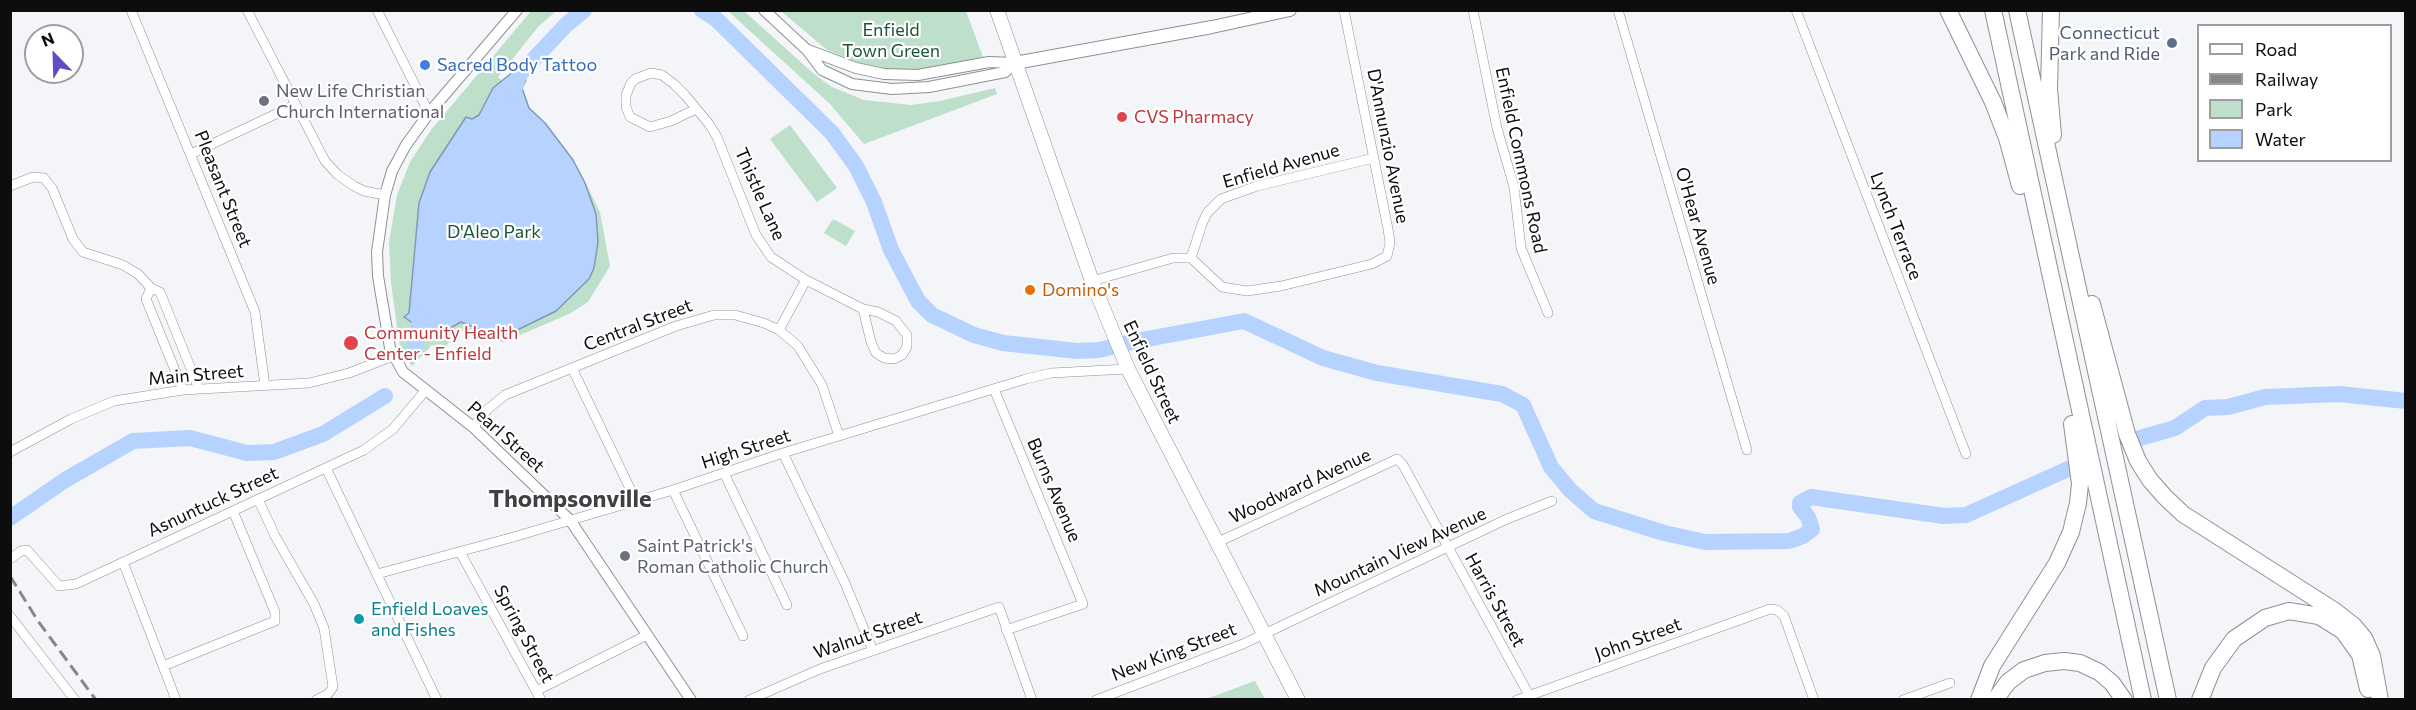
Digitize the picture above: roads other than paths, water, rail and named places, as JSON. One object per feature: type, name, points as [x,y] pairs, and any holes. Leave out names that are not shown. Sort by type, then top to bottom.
[{"type":"highway","points":[[1948,10],[1994,102],[2007,138],[2028,214],[2043,240]]},
{"type":"highway","points":[[1993,10],[2143,699]]},
{"type":"highway","points":[[2017,10],[2168,699]]},
{"type":"highway","points":[[2049,156],[2053,129],[2049,89],[2050,10]]},
{"type":"highway","points":[[2071,255],[2088,285],[2127,434],[2133,451],[2150,480],[2183,514],[2335,611],[2354,626],[2372,656],[2380,699]]},
{"type":"highway","points":[[1979,699],[1992,666],[2057,563],[2071,532],[2080,484],[2072,416],[2075,388]]},
{"type":"highway","points":[[2200,699],[2213,668],[2237,636],[2265,618],[2293,611],[2311,613],[2324,618],[2349,637],[2363,662],[2369,699]]},
{"type":"highway","points":[[1995,699],[2008,682],[2020,672],[2040,664],[2057,661],[2080,663],[2099,672],[2112,683],[2124,699]]},
{"type":"main road","name":"Enfield Street","points":[[997,10],[1092,281],[1128,369],[1298,699]]},
{"type":"main road","points":[[1015,63],[1212,27],[1290,10]]},
{"type":"street","name":"Pleasant Street","points":[[131,10],[255,312],[265,386]]},
{"type":"street","points":[[247,10],[325,161],[331,168],[364,191],[385,195]]},
{"type":"street","points":[[377,10],[429,112]]},
{"type":"street","points":[[393,356],[388,341],[377,252],[385,195],[392,171],[406,145],[429,112],[517,10]]},
{"type":"street","points":[[764,10],[807,50],[822,70],[841,80],[865,86],[928,87],[1005,72],[1015,63]]},
{"type":"street","name":"D'Annunzio Avenue","points":[[1191,258],[1222,287],[1247,291],[1281,286],[1381,261],[1387,256],[1390,243],[1344,10]]},
{"type":"street","name":"Enfield Commons Road","points":[[1473,10],[1497,128],[1514,187],[1521,248],[1548,313]]},
{"type":"street","name":"O'Hear Avenue","points":[[1618,10],[1747,450]]},
{"type":"street","name":"Lynch Terrace","points":[[1796,10],[1966,454]]},
{"type":"street","points":[[807,50],[856,68],[884,74],[918,75],[989,62],[1015,63]]},
{"type":"street","name":"Thistle Lane","points":[[696,109],[671,121],[650,127],[630,117],[626,107],[626,95],[631,83],[636,79],[656,73],[667,78],[685,95],[696,109],[717,137],[756,235],[764,249],[771,257],[806,280],[863,309],[887,316],[901,326],[908,339],[907,347],[902,355],[894,359],[884,358],[876,353],[863,309]]},
{"type":"street","points":[[191,154],[295,105]]},
{"type":"street","name":"Enfield Avenue","points":[[1191,258],[1202,224],[1208,213],[1221,199],[1257,186],[1374,158]]},
{"type":"street","points":[[10,186],[33,177],[44,178],[52,188],[74,239],[83,252],[123,265],[138,274],[151,288],[160,292],[199,389]]},
{"type":"street","points":[[1092,281],[1173,258],[1191,258]]},
{"type":"street","points":[[779,330],[806,280]]},
{"type":"street","points":[[151,288],[146,299],[183,390]]},
{"type":"street","name":"Central Street","points":[[473,427],[488,408],[505,395],[676,326],[714,315],[749,317],[779,330],[798,346],[822,385],[839,436]]},
{"type":"street","name":"Main Street","points":[[10,452],[71,419],[103,405],[130,397],[183,390],[327,380],[393,356]]},
{"type":"street","name":"Pearl Street","points":[[393,356],[403,372],[473,427],[570,520],[691,699]]},
{"type":"street","points":[[572,369],[636,501]]},
{"type":"street","name":"High Street","points":[[377,574],[673,490],[783,453],[994,388],[1051,373],[1128,369]]},
{"type":"street","name":"Burns Avenue","points":[[994,388],[1083,603],[1006,630]]},
{"type":"street","name":"Asnuntuck Street","points":[[10,559],[21,551],[27,550],[55,582],[63,587],[76,584],[357,453],[382,437],[404,418],[425,391]]},
{"type":"street","points":[[783,453],[845,583],[873,651]]},
{"type":"street","name":"Woodward Avenue","points":[[1216,543],[1397,459]]},
{"type":"street","name":"Harris Street","points":[[1397,459],[1403,465],[1446,548],[1529,695]]},
{"type":"street","points":[[326,468],[437,699]]},
{"type":"street","points":[[724,474],[787,605]]},
{"type":"street","points":[[673,490],[743,636]]},
{"type":"street","points":[[258,500],[275,536],[315,604],[324,628],[333,687],[328,694],[316,699]]},
{"type":"street","name":"Mountain View Avenue","points":[[1264,634],[1552,501]]},
{"type":"street","points":[[163,666],[275,621],[275,612],[233,511]]},
{"type":"street","name":"Spring Street","points":[[460,552],[538,695]]},
{"type":"street","points":[[123,562],[176,699]]},
{"type":"street","name":"Walnut Street","points":[[749,699],[820,669],[999,607],[1006,630]]},
{"type":"street","name":"John Street","points":[[1517,699],[1770,609],[1777,610],[1785,616],[1814,699]]},
{"type":"street","points":[[10,616],[75,699]]},
{"type":"street","points":[[1006,630],[1032,699]]},
{"type":"street","points":[[538,695],[647,634]]},
{"type":"street","name":"New King Street","points":[[1096,699],[1264,634]]},
{"type":"street","points":[[1903,699],[1950,683]]},
{"type":"water","name":"D'Aleo Park","points":[[514,71],[526,80],[522,88],[529,108],[545,123],[573,160],[585,183],[596,214],[598,242],[594,268],[589,279],[556,311],[501,338],[461,322],[452,327],[447,338],[412,332],[414,324],[404,317],[409,313],[419,203],[430,172],[466,117],[472,119],[479,115],[493,88]]},
{"type":"waterway","points":[[512,96],[519,75],[566,25],[584,10]]},
{"type":"waterway","points":[[702,10],[716,19],[832,133],[856,166],[874,202],[891,250],[918,301],[932,315],[974,335],[1003,343],[1077,351],[1099,350],[1244,321],[1323,358],[1377,373],[1502,394],[1523,405],[1551,467],[1570,490],[1594,511],[1664,533],[1705,542],[1789,541],[1803,536],[1812,529],[1800,503],[1811,497],[1944,516],[1966,515],[2068,469]]},
{"type":"waterway","points":[[415,348],[416,332],[425,312]]},
{"type":"waterway","points":[[2140,438],[2175,428],[2205,408],[2228,407],[2265,397],[2339,394],[2406,401]]},
{"type":"waterway","points":[[10,518],[65,480],[133,441],[190,438],[247,453],[274,452],[323,434],[385,396]]},
{"type":"railway","points":[[10,576],[38,621],[96,700]]},
{"type":"place","name":"Connecticut Park and Ride","points":[[2172,43]]},
{"type":"place","name":"Sacred Body Tattoo","points":[[425,65]]},
{"type":"place","name":"New Life Christian Church International","points":[[264,101]]},
{"type":"place","name":"CVS Pharmacy","points":[[1122,117]]},
{"type":"place","name":"Domino's","points":[[1030,290]]},
{"type":"place","name":"Community Health Center - Enfield","points":[[351,343]]},
{"type":"place","name":"Saint Patrick's Roman Catholic Church","points":[[625,556]]},
{"type":"place","name":"Enfield Loaves and Fishes","points":[[359,619]]},
{"type":"district","name":"Thompsonville","points":[[570,499]]},
{"type":"park label","name":"Enfield Town Green","points":[[891,40]]}]
